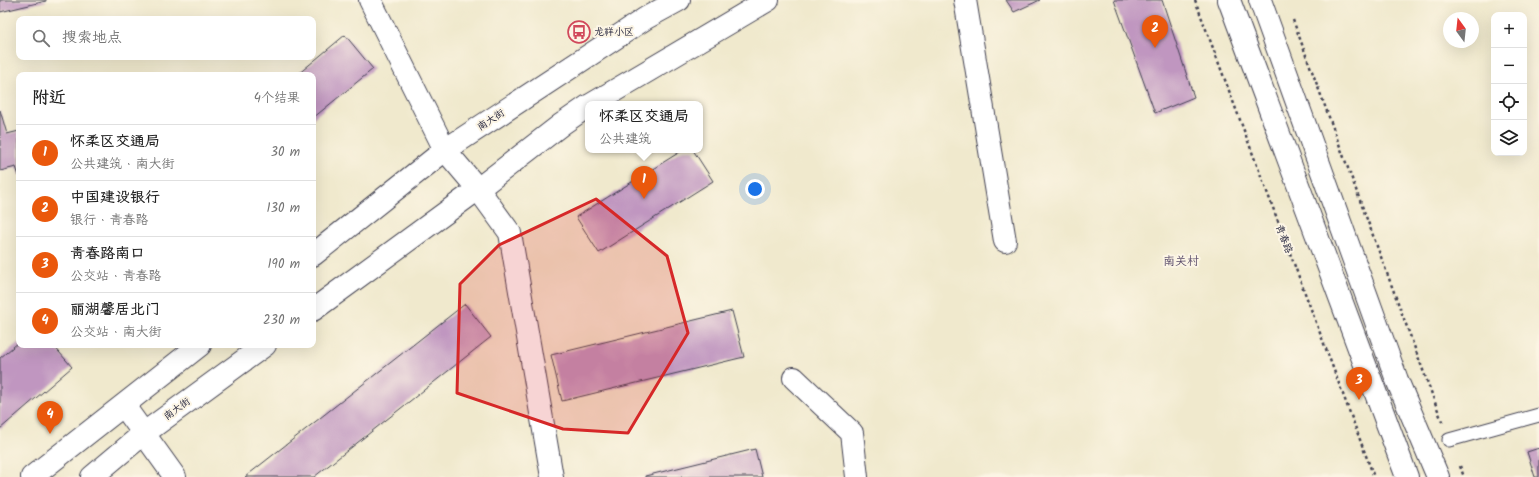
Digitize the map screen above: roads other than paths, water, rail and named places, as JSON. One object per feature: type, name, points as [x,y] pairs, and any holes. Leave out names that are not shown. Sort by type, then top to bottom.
[{"type":"main road","points":[[370,0],[445,150],[478,189],[510,233],[552,477]]},
{"type":"main road","name":"南大街","points":[[316,253],[445,150],[646,18],[679,0]]},
{"type":"main road","points":[[597,101],[768,0]]},
{"type":"main road","points":[[965,0],[1005,241]]},
{"type":"main road","points":[[1230,0],[1407,477]]},
{"type":"main road","points":[[1260,0],[1397,380],[1438,477]]},
{"type":"main road","points":[[316,308],[585,108]]},
{"type":"main road","points":[[32,477],[196,348]]},
{"type":"main road","name":"南大街","points":[[92,477],[143,434],[261,348]]},
{"type":"main road","points":[[794,378],[852,433],[857,477]]},
{"type":"main road","points":[[124,406],[174,477]]},
{"type":"lane","points":[[1449,440],[1539,415]]},
{"type":"place","name":"龙祥小区","points":[[579,32]]},
{"type":"place","name":"中国建设银行","points":[[1155,48]]},
{"type":"place","name":"怀柔区交通局","points":[[644,199]]},
{"type":"place","name":"青春路南口","points":[[1359,400]]},
{"type":"place","name":"丽湖馨居北门","points":[[50,434]]},
{"type":"district","name":"南关村","points":[[1181,261]]}]
